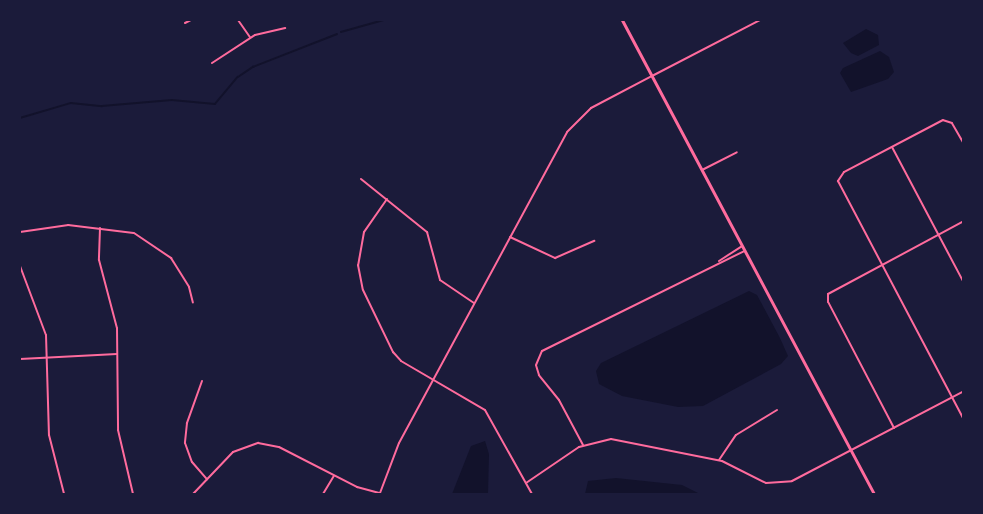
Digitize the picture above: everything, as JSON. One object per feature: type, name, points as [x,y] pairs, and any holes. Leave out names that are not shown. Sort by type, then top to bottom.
[{"type":"main road","points":[[622,20],[874,495]]},
{"type":"street","points":[[184,23],[191,20]]},
{"type":"street","points":[[238,20],[250,38]]},
{"type":"street","points":[[193,495],[233,452],[258,443],[279,447],[334,476],[380,494],[390,460],[572,124],[591,108],[760,20]]},
{"type":"street","points":[[212,63],[250,38],[285,28]]},
{"type":"street","points":[[963,144],[948,121],[892,147],[842,174],[838,180],[963,420]]},
{"type":"street","points":[[892,147],[963,283]]},
{"type":"street","points":[[702,170],[737,152]]},
{"type":"street","points":[[361,179],[429,235],[436,273],[444,285],[474,303]]},
{"type":"street","points":[[387,199],[362,237],[358,265],[362,284],[394,355],[484,410],[532,495]]},
{"type":"street","points":[[894,428],[827,296],[881,264],[963,221]]},
{"type":"street","points":[[20,232],[55,225],[134,233],[160,248],[177,267],[193,303]]},
{"type":"street","points":[[100,228],[99,260],[117,319],[118,430],[133,495]]},
{"type":"street","points":[[510,237],[555,258],[594,241]]},
{"type":"street","points":[[583,445],[560,400],[539,375],[536,365],[542,351],[743,248]]},
{"type":"street","points":[[20,266],[42,319],[49,357],[48,424],[64,495]]},
{"type":"street","points":[[20,359],[117,354]]},
{"type":"street","points":[[202,381],[187,423],[185,443],[190,459],[207,479]]},
{"type":"street","points":[[526,483],[583,445],[618,439],[719,460],[760,481],[778,483],[800,478],[963,391]]},
{"type":"street","points":[[719,460],[740,431],[777,410]]},
{"type":"street","points":[[323,495],[334,476]]},
{"type":"shaded area","points":[[866,29],[878,35],[879,45],[858,56],[851,53],[843,43]]},
{"type":"shaded area","points":[[880,51],[889,57],[894,72],[888,79],[851,92],[840,73],[843,68]]},
{"type":"shaded area","points":[[749,291],[757,295],[788,356],[781,364],[703,406],[678,407],[622,396],[599,384],[596,371],[601,363]]},
{"type":"shaded area","points":[[485,441],[489,454],[488,494],[452,494],[471,446]]},
{"type":"shaded area","points":[[616,478],[682,485],[700,494],[585,494],[588,481]]},
{"type":"waterway","points":[[341,32],[384,20]]},
{"type":"waterway","points":[[20,118],[71,103],[102,106],[172,100],[215,104],[238,77],[253,67],[337,34]]}]
